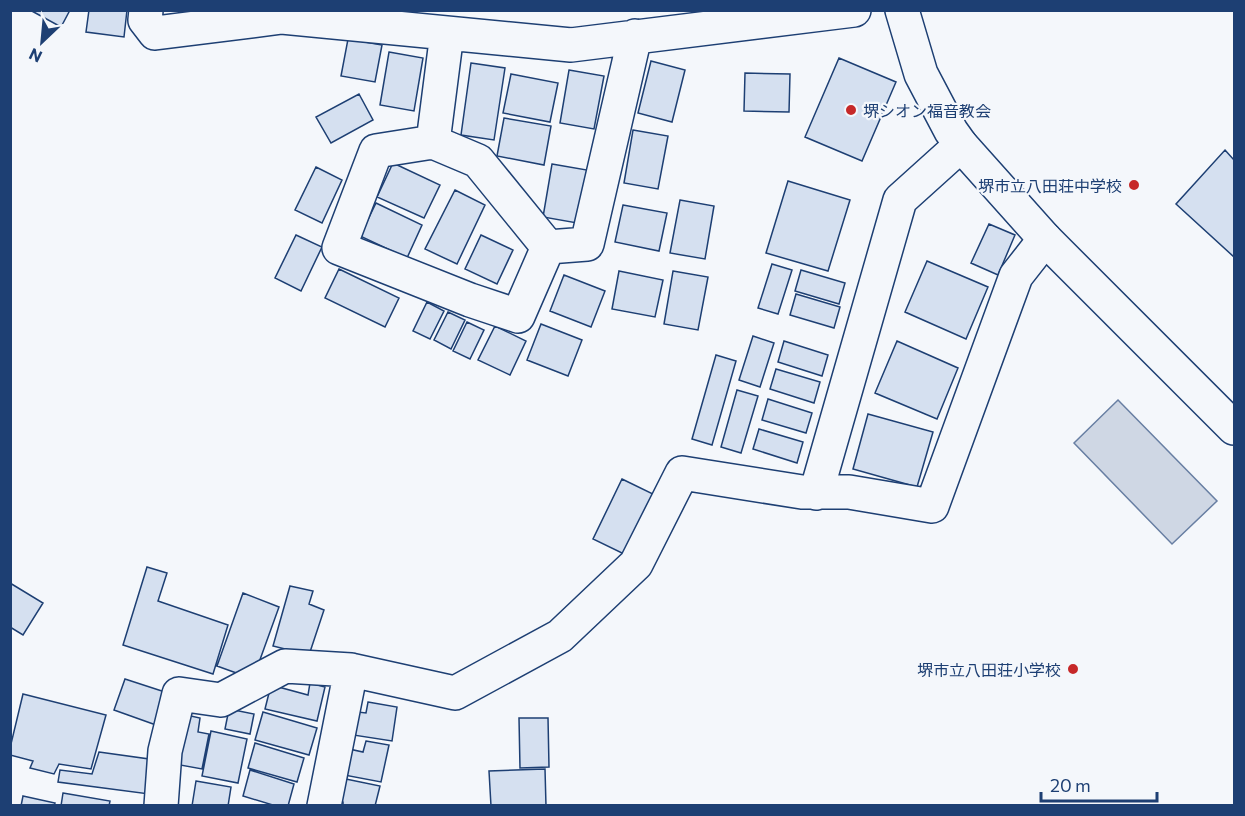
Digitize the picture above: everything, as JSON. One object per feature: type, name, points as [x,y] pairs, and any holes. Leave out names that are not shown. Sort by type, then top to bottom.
[{"type":"street","points":[[147,10],[145,20],[155,33],[282,17],[571,45],[635,36],[708,19],[854,10]]},
{"type":"street","points":[[902,10],[921,74],[951,131],[961,145],[1045,239],[1234,428]]},
{"type":"street","points":[[433,142],[447,33]]},
{"type":"street","points":[[548,247],[587,244],[635,36]]},
{"type":"street","points":[[433,142],[478,160],[548,247],[519,316],[470,300],[339,248],[376,151],[433,142]]},
{"type":"street","points":[[816,493],[900,200],[961,145]]},
{"type":"street","points":[[161,806],[165,751],[179,694],[221,700],[285,666],[351,670],[455,693],[560,636],[636,564],[682,473],[802,492],[849,492],[932,506],[1016,276],[1045,239]]},
{"type":"street","points":[[324,806],[351,670]]},
{"type":"shaded area","points":[[1118,400],[1217,501],[1172,544],[1074,443]]},
{"type":"building","points":[[30,10],[70,10],[61,27]]},
{"type":"building","points":[[89,10],[127,10],[124,37],[86,32]]},
{"type":"building","points":[[348,39],[382,45],[375,82],[341,76]]},
{"type":"building","points":[[389,52],[423,58],[414,111],[380,105]]},
{"type":"building","name":"堺シオン福音教会","points":[[839,58],[896,82],[862,161],[805,137]]},
{"type":"building","points":[[651,61],[685,70],[672,122],[638,113]]},
{"type":"building","points":[[471,63],[505,68],[494,140],[461,135]]},
{"type":"building","points":[[569,70],[604,76],[594,129],[560,123]]},
{"type":"building","points":[[745,73],[790,74],[789,112],[744,111]]},
{"type":"building","points":[[511,74],[558,83],[550,122],[503,113]]},
{"type":"building","points":[[359,94],[373,120],[331,143],[316,117]]},
{"type":"building","points":[[504,118],[551,126],[544,165],[497,156]]},
{"type":"building","points":[[633,130],[668,136],[658,189],[624,183]]},
{"type":"building","points":[[1225,150],[1234,160],[1234,257],[1176,204]]},
{"type":"building","points":[[393,163],[440,185],[424,218],[377,197]]},
{"type":"building","points":[[552,164],[587,170],[577,223],[543,217]]},
{"type":"building","points":[[316,167],[342,180],[322,223],[295,210]]},
{"type":"building","points":[[788,181],[850,200],[828,271],[766,253]]},
{"type":"building","points":[[455,190],[485,205],[457,264],[425,249]]},
{"type":"building","points":[[680,200],[714,206],[705,259],[670,253]]},
{"type":"building","points":[[376,203],[422,225],[407,258],[360,236]]},
{"type":"building","points":[[623,205],[667,213],[659,251],[615,242]]},
{"type":"building","points":[[989,224],[1015,235],[998,275],[971,263]]},
{"type":"building","points":[[296,235],[322,247],[301,291],[275,278]]},
{"type":"building","points":[[481,235],[513,250],[497,284],[465,269]]},
{"type":"building","points":[[927,261],[988,287],[966,339],[905,312]]},
{"type":"building","points":[[772,264],[792,270],[778,314],[758,308]]},
{"type":"building","points":[[339,269],[399,298],[385,327],[325,298]]},
{"type":"building","points":[[801,270],[845,283],[839,304],[795,291]]},
{"type":"building","points":[[619,271],[663,280],[655,317],[612,309]]},
{"type":"building","points":[[673,271],[708,277],[698,330],[664,324]]},
{"type":"building","points":[[564,275],[605,291],[591,327],[550,311]]},
{"type":"building","points":[[796,294],[840,307],[834,328],[790,315]]},
{"type":"building","points":[[427,302],[444,311],[430,339],[413,331]]},
{"type":"building","points":[[448,312],[465,320],[451,349],[434,340]]},
{"type":"building","points":[[467,322],[484,330],[470,359],[453,351]]},
{"type":"building","points":[[541,324],[582,340],[568,376],[527,360]]},
{"type":"building","points":[[495,326],[526,341],[510,375],[478,360]]},
{"type":"building","points":[[753,336],[774,343],[760,387],[739,380]]},
{"type":"building","points":[[784,341],[828,355],[822,376],[778,362]]},
{"type":"building","points":[[897,341],[958,368],[937,419],[875,393]]},
{"type":"building","points":[[716,355],[736,361],[712,445],[692,439]]},
{"type":"building","points":[[776,369],[820,382],[814,403],[770,389]]},
{"type":"building","points":[[737,390],[758,396],[741,453],[721,447]]},
{"type":"building","points":[[768,399],[812,413],[806,433],[762,420]]},
{"type":"building","points":[[868,414],[933,432],[917,487],[853,469]]},
{"type":"building","points":[[759,429],[803,442],[797,463],[753,449]]},
{"type":"building","points":[[622,479],[653,494],[624,554],[593,539]]},
{"type":"building","points":[[147,567],[167,573],[158,601],[228,625],[213,674],[123,645]]},
{"type":"building","points":[[10,583],[43,603],[23,635],[10,627]]},
{"type":"building","points":[[290,586],[313,591],[309,604],[324,610],[309,655],[273,646]]},
{"type":"building","points":[[243,593],[279,607],[253,679],[217,666]]},
{"type":"building","points":[[125,679],[168,693],[156,725],[114,710]]},
{"type":"building","points":[[310,683],[325,687],[317,721],[265,709],[271,685],[308,695]]},
{"type":"building","points":[[23,694],[106,715],[91,769],[59,764],[54,774],[30,768],[33,761],[10,755]]},
{"type":"building","points":[[368,702],[397,707],[392,741],[353,735],[358,712],[366,713]]},
{"type":"building","points":[[229,709],[254,714],[250,734],[225,729]]},
{"type":"building","points":[[263,712],[317,728],[309,755],[255,740]]},
{"type":"building","points":[[182,714],[200,718],[198,732],[209,734],[202,769],[169,763]]},
{"type":"building","points":[[519,718],[548,718],[549,767],[520,768]]},
{"type":"building","points":[[211,731],[247,739],[238,783],[202,776]]},
{"type":"building","points":[[366,741],[389,745],[381,782],[344,775],[349,749],[363,752]]},
{"type":"building","points":[[255,743],[304,758],[297,782],[248,768]]},
{"type":"building","points":[[99,752],[149,759],[149,794],[58,782],[60,770],[92,774]]},
{"type":"building","points":[[545,769],[546,806],[491,806],[489,771]]},
{"type":"building","points":[[250,770],[294,784],[288,806],[276,806],[243,796]]},
{"type":"building","points":[[341,778],[380,786],[375,806],[343,806],[343,802],[336,800]]},
{"type":"building","points":[[196,781],[231,787],[228,806],[192,806]]},
{"type":"building","points":[[63,793],[110,801],[109,806],[61,806]]},
{"type":"building","points":[[23,796],[55,803],[54,806],[21,806]]},
{"type":"place","name":"堺シオン福音教会","points":[[851,110]]},
{"type":"place","name":"堺市立八田荘中学校","points":[[1134,185]]},
{"type":"place","name":"堺市立八田荘小学校","points":[[1073,669]]}]
